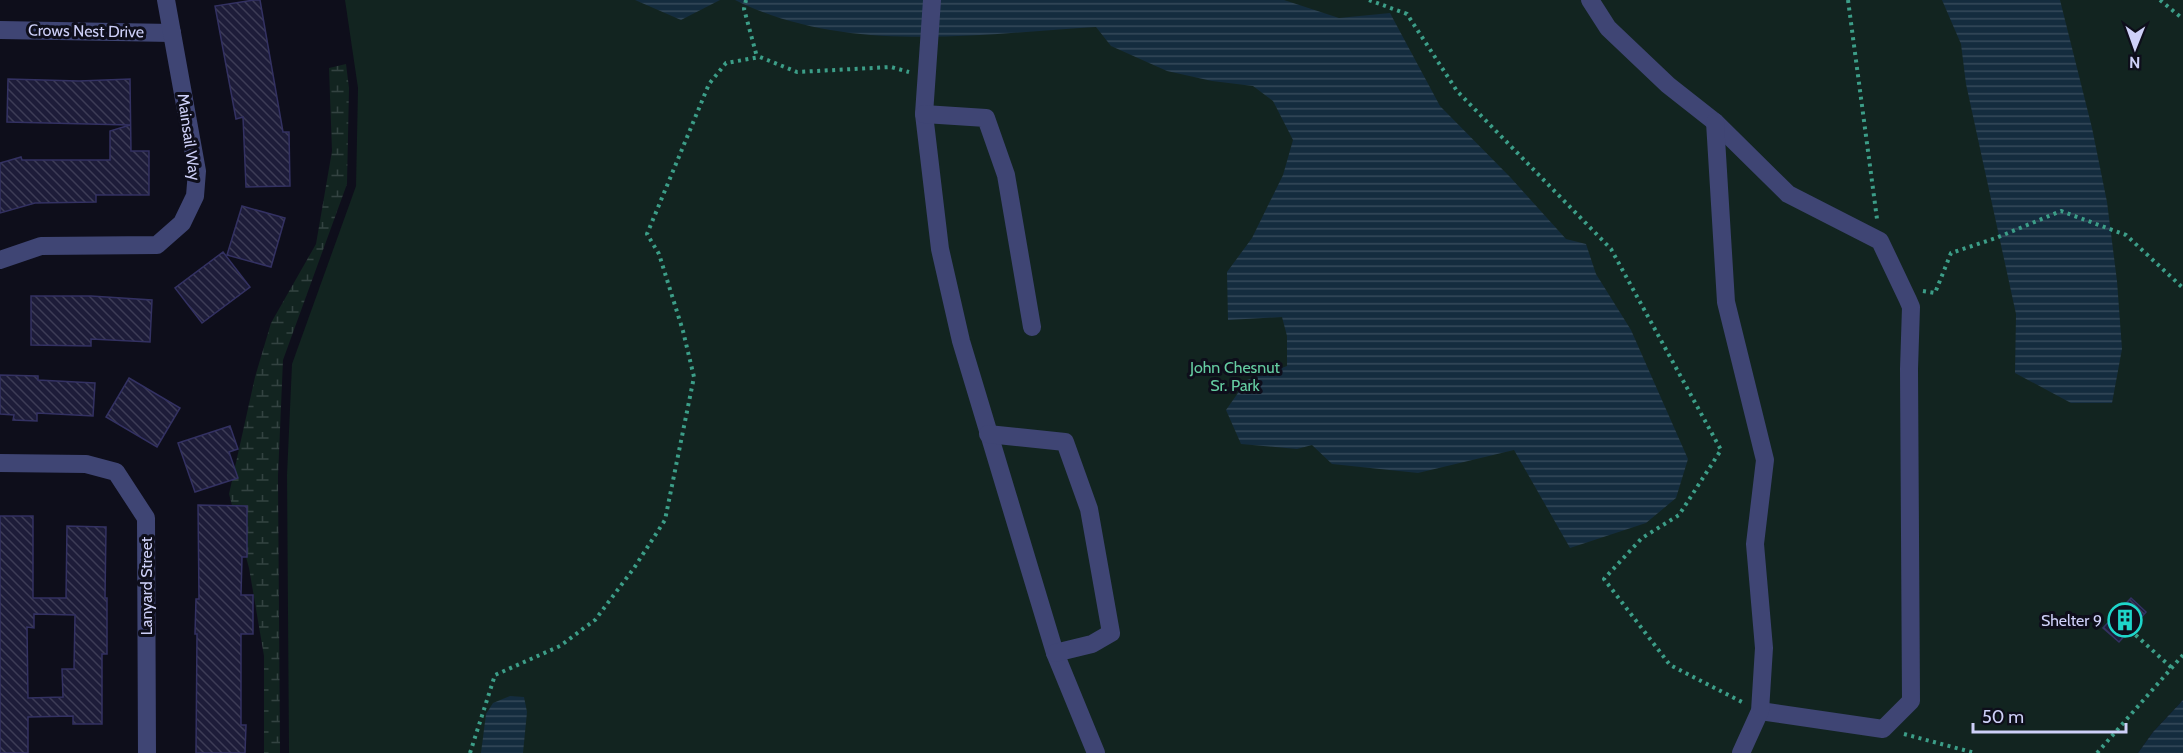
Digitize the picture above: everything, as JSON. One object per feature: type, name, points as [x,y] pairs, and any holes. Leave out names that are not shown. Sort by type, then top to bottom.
[{"type":"street","name":"Mainsail Way","points":[[0,260],[41,246],[157,245],[182,223],[195,196],[197,171],[166,0]]},
{"type":"street","points":[[932,0],[924,114],[940,249],[961,341],[1055,653],[1096,753]]},
{"type":"street","points":[[1590,0],[1608,28],[1668,85],[1715,122],[1788,194],[1880,241],[1911,308],[1909,369],[1911,701],[1883,729],[1760,711]]},
{"type":"street","name":"Crows Nest Drive","points":[[0,30],[172,33]]},
{"type":"street","points":[[924,114],[986,118],[1006,175],[1032,327]]},
{"type":"street","points":[[1715,122],[1726,302],[1765,460],[1755,544],[1764,648],[1760,711],[1742,753]]},
{"type":"street","points":[[988,434],[1065,442],[1089,509],[1111,633],[1092,644],[1055,653]]},
{"type":"street","name":"Lanyard Street","points":[[0,464],[86,464],[116,472],[146,518],[147,753]]},
{"type":"path","points":[[746,0],[744,9],[757,57]]},
{"type":"path","points":[[1370,0],[1407,14],[1457,91],[1611,249],[1721,450],[1679,515],[1642,538],[1604,579],[1670,665],[1760,711]]},
{"type":"path","points":[[1848,0],[1880,241]]},
{"type":"path","points":[[2160,0],[2183,20]]},
{"type":"path","points":[[470,753],[495,675],[561,646],[595,620],[634,568],[665,520],[694,376],[683,331],[662,265],[648,234],[709,84],[726,63],[757,57],[797,72],[891,67],[910,73],[925,91]]},
{"type":"path","points":[[1908,300],[1920,290],[1935,293],[1951,253],[1996,238],[2061,211],[2126,235],[2183,288]]},
{"type":"path","points":[[2130,630],[2172,668]]},
{"type":"path","points":[[2098,752],[2183,655]]},
{"type":"path","points":[[1883,729],[1975,753]]},
{"type":"green space","name":"John Chesnut Sr. Park","points":[[345,0],[2183,0],[2183,700],[2153,732],[2138,753],[289,753],[287,475],[292,364],[356,186],[358,88]]},
{"type":"green space","points":[[346,64],[349,88],[347,184],[283,360],[278,476],[280,753],[264,753],[264,656],[249,568],[229,494],[255,377],[271,323],[316,244],[332,151],[329,68]]},
{"type":"water","points":[[635,0],[720,0],[681,20]]},
{"type":"water","points":[[735,0],[1284,0],[1339,18],[1390,13],[1440,106],[1511,178],[1566,239],[1586,244],[1596,274],[1631,330],[1688,459],[1676,498],[1646,523],[1570,548],[1514,450],[1418,473],[1332,464],[1312,445],[1297,449],[1241,444],[1226,410],[1247,380],[1287,366],[1287,336],[1282,317],[1228,320],[1227,272],[1252,238],[1283,175],[1293,140],[1273,101],[1253,86],[1212,81],[1167,71],[1111,46],[1096,27],[959,36],[867,35],[822,28],[778,17]]},
{"type":"water","points":[[1942,0],[2060,0],[2092,128],[2107,202],[2117,281],[2122,349],[2112,403],[2071,403],[2015,373],[2016,314],[1966,84],[1961,44]]},
{"type":"water","points":[[510,696],[524,697],[527,712],[523,753],[481,753],[486,714],[493,703]]},
{"type":"water","points":[[2183,700],[2183,753],[2138,753],[2153,732]]},
{"type":"building","points":[[260,0],[283,132],[289,132],[290,186],[246,187],[243,117],[236,119],[215,6]]},
{"type":"building","points":[[8,79],[79,81],[130,79],[131,151],[149,151],[149,195],[96,195],[96,202],[35,203],[0,213],[0,163],[21,157],[22,160],[110,160],[110,131],[130,125],[7,122]]},
{"type":"building","points":[[242,206],[285,218],[271,267],[227,255]]},
{"type":"building","points":[[223,252],[250,287],[202,323],[175,288]]},
{"type":"building","points":[[31,296],[91,296],[152,300],[150,342],[91,339],[91,346],[31,345]]},
{"type":"building","points":[[0,375],[38,376],[38,380],[95,383],[93,416],[37,413],[37,421],[13,420],[14,415],[0,414]]},
{"type":"building","points":[[129,378],[180,408],[157,447],[106,417]]},
{"type":"building","points":[[230,426],[238,449],[229,452],[238,478],[195,492],[178,443]]},
{"type":"building","points":[[198,505],[247,506],[247,557],[242,557],[241,595],[253,595],[253,634],[241,634],[241,725],[246,725],[245,753],[196,753],[197,634],[195,634],[196,599],[199,599]]},
{"type":"building","points":[[0,516],[33,516],[33,598],[66,598],[67,526],[106,527],[107,654],[102,654],[102,724],[73,724],[73,716],[28,717],[28,753],[0,753]],"holes":[[[34,614],[75,615],[74,669],[62,669],[63,697],[28,698],[27,627],[34,628]]]},
{"type":"building","name":"Shelter 9","points":[[2131,598],[2146,612],[2119,642],[2103,628]]},
{"type":"place","name":"Shelter 9","points":[[2125,620]]}]
